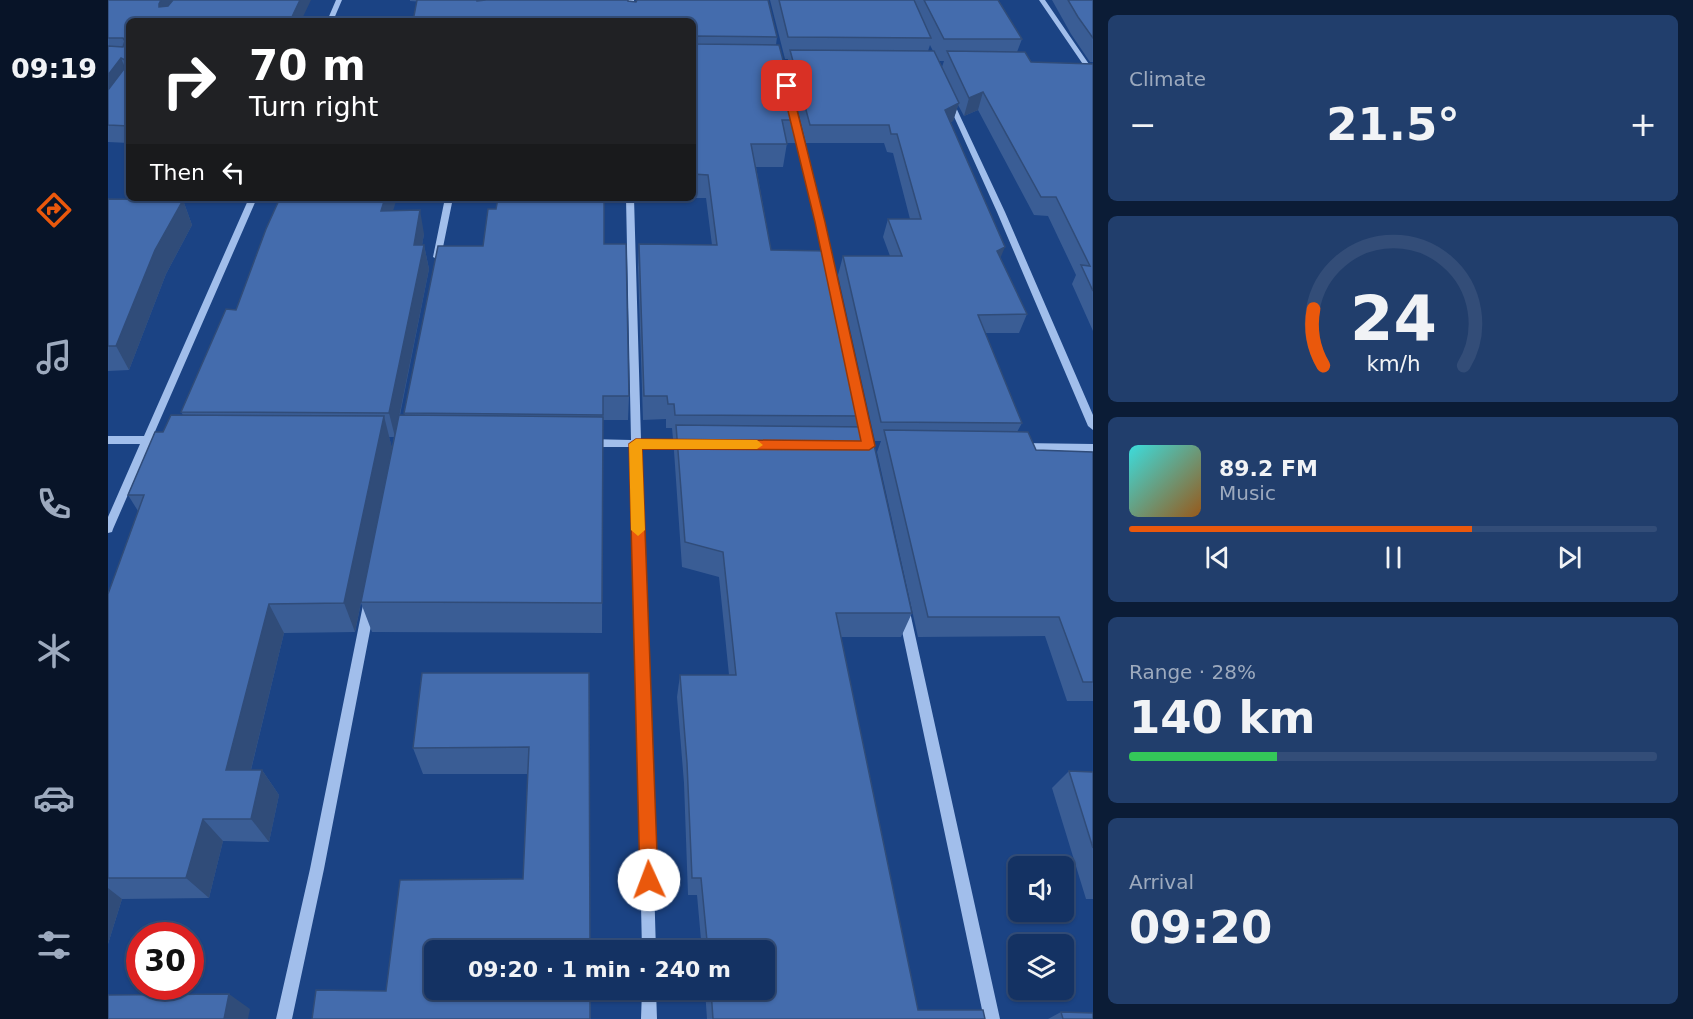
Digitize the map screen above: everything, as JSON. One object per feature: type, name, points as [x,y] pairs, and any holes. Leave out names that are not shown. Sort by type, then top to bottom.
[{"type":"street","points":[[331,18],[339,0]]},
{"type":"street","points":[[631,0],[632,18]]},
{"type":"street","points":[[1042,0],[1090,66],[1093,75]]},
{"type":"street","points":[[1075,66],[1090,66]]},
{"type":"street","points":[[947,96],[1001,212],[1093,426]]},
{"type":"street","points":[[792,109],[832,278]]},
{"type":"street","points":[[108,529],[252,201]]},
{"type":"street","points":[[435,268],[448,201]]},
{"type":"street","points":[[630,201],[649,940]]},
{"type":"street","points":[[108,440],[182,440]]},
{"type":"street","points":[[577,443],[694,444]]},
{"type":"street","points":[[1010,447],[1093,448]]},
{"type":"street","points":[[284,1019],[317,869],[371,592]]},
{"type":"street","points":[[901,596],[992,1019]]},
{"type":"street","points":[[649,1000],[649,1019]]},
{"type":"building","points":[[108,0],[161,0],[159,7],[168,6],[173,0],[300,0],[291,18],[126,18],[126,126],[108,125],[108,90],[124,69],[125,60],[121,58],[108,75],[108,46],[123,47],[125,41],[123,38],[108,38]]},
{"type":"building","points":[[417,0],[628,0],[636,2],[637,0],[768,0],[777,37],[696,36],[696,18],[414,18]]},
{"type":"building","points":[[779,0],[914,0],[931,38],[788,37]]},
{"type":"building","points":[[924,0],[998,0],[1022,39],[944,39]]},
{"type":"building","points":[[1068,0],[1093,0],[1093,38],[1078,17]]},
{"type":"building","points":[[696,44],[779,45],[799,120],[782,120],[787,144],[751,144],[771,250],[830,251],[868,416],[675,415],[674,404],[668,404],[667,396],[644,396],[639,244],[717,245],[708,175],[696,174]]},
{"type":"building","points":[[790,50],[934,51],[959,103],[945,110],[1005,247],[997,251],[1027,314],[978,315],[1022,423],[881,422],[843,256],[902,256],[888,219],[921,219],[897,134],[891,134],[889,125],[810,125]]},
{"type":"building","points":[[947,51],[1025,52],[1031,62],[1093,64],[1093,291],[1081,265],[1090,266],[1056,197],[1041,197],[983,92],[969,98]]},
{"type":"building","points":[[108,199],[182,201],[155,250],[116,346],[108,346]]},
{"type":"building","points":[[279,201],[384,201],[381,211],[420,210],[414,245],[424,245],[389,413],[181,412],[226,309],[236,310]]},
{"type":"building","points":[[497,201],[604,201],[604,244],[626,244],[629,396],[603,396],[603,415],[404,413],[438,246],[483,246],[488,209],[496,209]]},
{"type":"building","points":[[171,415],[384,416],[344,603],[269,604],[226,770],[262,770],[251,819],[203,819],[186,878],[108,878],[108,594],[144,495],[128,495],[155,432],[163,432]]},
{"type":"building","points":[[399,415],[603,417],[602,603],[361,602]]},
{"type":"building","points":[[676,425],[870,427],[912,613],[836,613],[918,1010],[983,1010],[985,1019],[713,1019],[712,1000],[775,1000],[775,940],[707,940],[701,878],[692,878],[680,675],[736,675],[723,552],[685,542]]},
{"type":"building","points":[[884,430],[1028,432],[1036,450],[1093,452],[1093,682],[1083,682],[1059,617],[928,617]]},
{"type":"building","points":[[422,673],[589,673],[590,940],[424,940],[424,1000],[590,1000],[590,1019],[312,1019],[316,990],[386,991],[400,880],[523,879],[529,747],[413,748]]},
{"type":"building","points":[[1069,771],[1093,772],[1093,848]]},
{"type":"building","points":[[204,994],[229,994],[224,1019],[108,1019],[108,995],[126,995],[126,1000],[204,1000]]},
{"type":"building","points":[[1061,1012],[1093,1013],[1093,1019],[1063,1019]]},
{"type":"slow traffic","points":[[638,530],[636,444],[757,445]]},
{"type":"route","points":[[649,880],[636,444],[869,446],[820,222],[787,86]]}]
